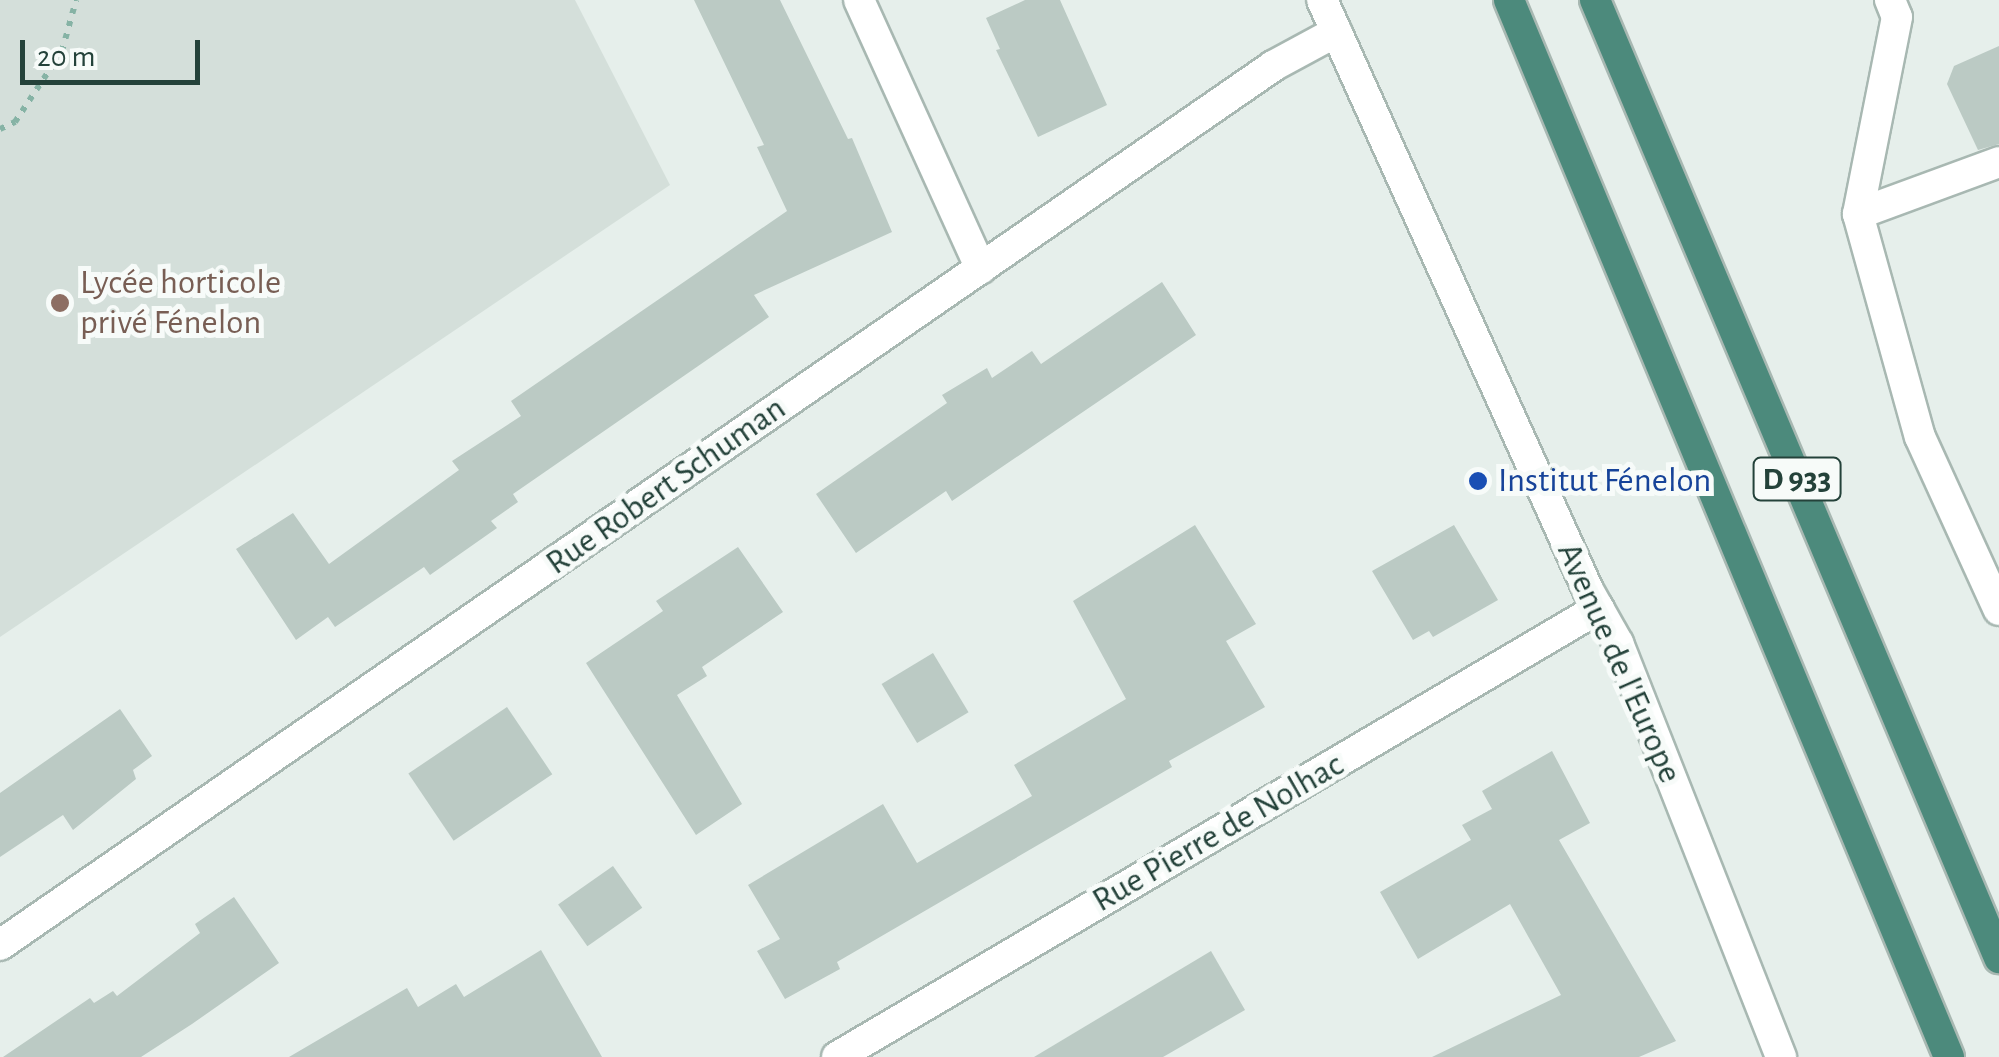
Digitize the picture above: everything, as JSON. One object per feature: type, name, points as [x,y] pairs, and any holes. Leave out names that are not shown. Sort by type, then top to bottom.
[{"type":"highway","name":"D 933","points":[[1509,0],[1948,1057]]},
{"type":"highway","name":"D 933","points":[[1596,0],[1999,958]]},
{"type":"street","points":[[858,0],[981,269]]},
{"type":"street","name":"Avenue de l'Europe","points":[[1322,0],[1618,643],[1782,1057]]},
{"type":"street","points":[[1890,0],[1897,17],[1858,214],[1920,437],[1999,610]]},
{"type":"street","name":"Rue Robert Schuman","points":[[0,944],[1273,66],[1336,32]]},
{"type":"street","points":[[1858,214],[1999,162]]},
{"type":"street","name":"Rue Pierre de Nolhac","points":[[837,1057],[1599,608]]},
{"type":"path","points":[[0,129],[14,122],[62,52],[76,0]]},
{"type":"shaded area","points":[[0,0],[575,0],[670,185],[0,637]]},
{"type":"building","points":[[694,0],[780,0],[848,139],[852,138],[892,232],[754,295],[769,317],[513,494],[518,502],[491,521],[497,528],[430,575],[424,567],[335,627],[328,617],[296,640],[236,549],[293,513],[329,564],[459,470],[452,461],[521,416],[511,401],[787,211],[757,147],[764,145]]},
{"type":"building","points":[[1025,0],[1060,0],[1107,105],[1038,137],[996,50],[1000,49],[986,18]]},
{"type":"building","points":[[1999,46],[1999,144],[1978,150],[1947,84],[1954,66]]},
{"type":"building","points":[[1162,282],[1196,335],[952,501],[946,491],[856,553],[816,494],[947,403],[942,395],[987,368],[992,378],[1032,351],[1041,364]]},
{"type":"building","points":[[1195,525],[1256,624],[1226,641],[1265,707],[1169,761],[1172,767],[837,962],[840,969],[785,999],[757,951],[780,939],[748,885],[883,804],[917,863],[1032,796],[1014,765],[1126,699],[1073,601]]},
{"type":"building","points":[[1454,525],[1498,600],[1433,637],[1429,631],[1413,640],[1372,571]]},
{"type":"building","points":[[738,547],[783,612],[702,667],[707,676],[677,695],[742,804],[696,835],[586,663],[663,611],[656,601]]},
{"type":"building","points":[[933,653],[969,712],[917,743],[882,684]]},
{"type":"building","points":[[507,707],[552,774],[454,841],[408,774]]},
{"type":"building","points":[[120,709],[152,756],[133,770],[136,779],[73,830],[63,815],[0,857],[0,793]]},
{"type":"building","points":[[1552,751],[1590,823],[1559,840],[1676,1041],[1639,1057],[1432,1057],[1561,995],[1510,904],[1418,959],[1380,892],[1471,840],[1462,825],[1492,809],[1482,791]]},
{"type":"building","points":[[613,866],[642,908],[587,946],[558,904]]},
{"type":"building","points":[[234,897],[279,963],[192,1024],[141,1057],[3,1057],[90,998],[94,1003],[113,991],[117,996],[200,933],[195,924]]},
{"type":"building","points":[[541,950],[602,1057],[289,1057],[407,988],[418,1007],[456,984],[464,997]]},
{"type":"building","points":[[1211,951],[1245,1010],[1163,1057],[1034,1057]]},
{"type":"place","name":"Lycée horticole privé Fénelon","points":[[60,303]]},
{"type":"place","name":"Institut Fénelon","points":[[1478,481]]}]
